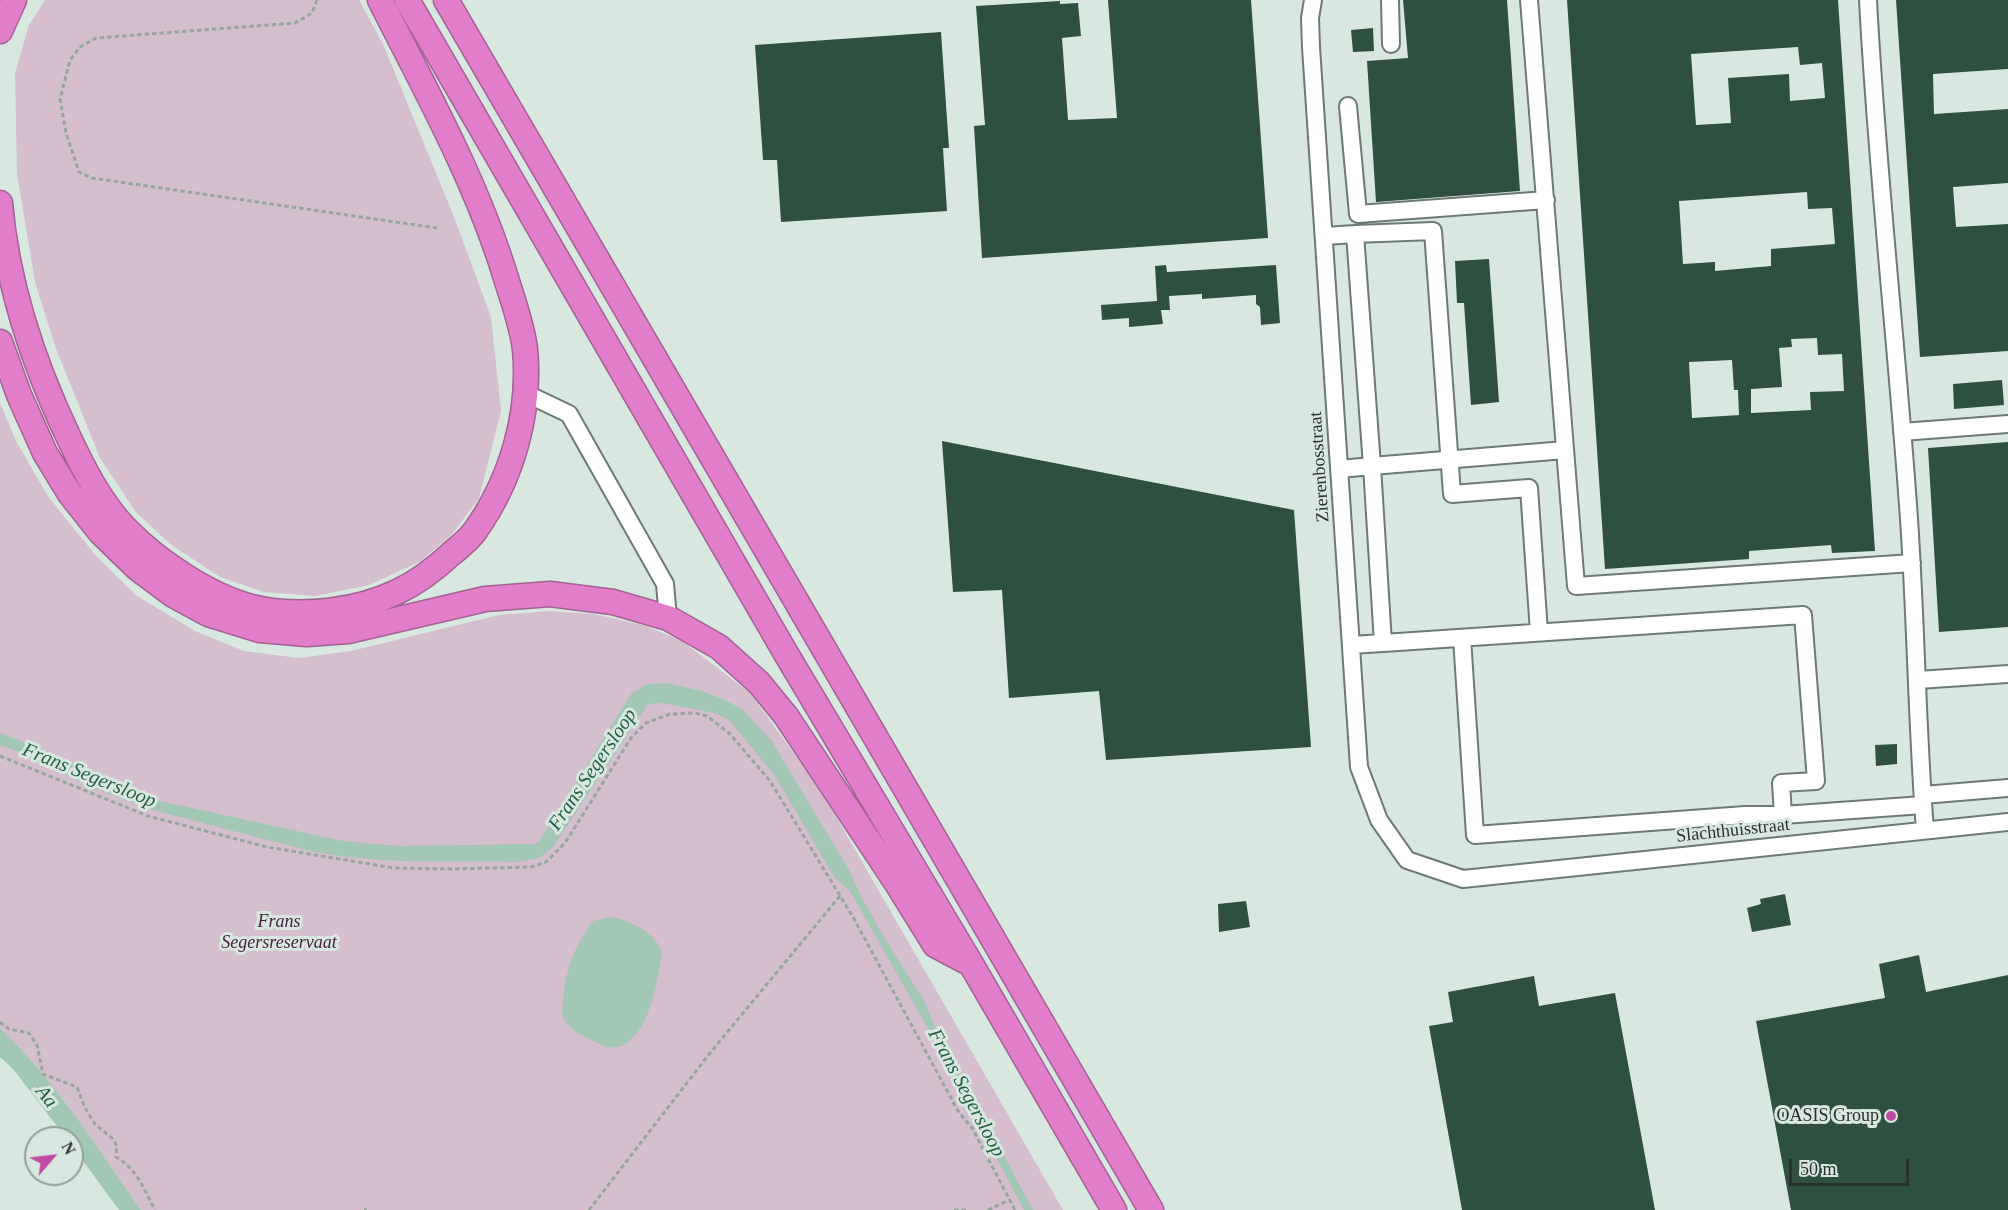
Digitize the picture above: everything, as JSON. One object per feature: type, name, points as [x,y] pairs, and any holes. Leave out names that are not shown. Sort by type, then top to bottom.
[{"type":"highway","points":[[0,31],[14,0]]},
{"type":"highway","points":[[0,203],[9,261],[23,322],[57,412],[87,477],[124,527],[164,562],[212,592],[258,609],[303,614],[349,608],[397,592],[438,566],[473,534],[501,487],[520,433],[525,393],[525,348],[517,313],[493,235],[460,157],[380,0]]},
{"type":"highway","points":[[407,0],[794,667],[1114,1210]]},
{"type":"highway","points":[[446,0],[1151,1210]]},
{"type":"highway","points":[[0,342],[19,395],[45,453],[70,494],[100,532],[137,568],[173,595],[208,614],[260,630],[308,634],[348,631],[485,599],[550,594],[613,602],[668,618],[719,647],[759,683],[786,716],[935,945],[971,964]]},
{"type":"street","name":"Zierenbosstraat","points":[[1313,0],[1310,18],[1311,47],[1359,767],[1379,820],[1407,860],[1463,879]]},
{"type":"street","points":[[1390,0],[1391,44]]},
{"type":"street","points":[[1530,0],[1576,586],[1912,563]]},
{"type":"street","points":[[1868,0],[1912,563],[1918,680],[1918,734],[1925,830]]},
{"type":"street","points":[[1348,106],[1358,214],[1545,200]]},
{"type":"street","points":[[1325,236],[1434,231],[1452,494],[1528,488],[1539,632]]},
{"type":"street","points":[[1355,234],[1383,643]]},
{"type":"street","points":[[525,393],[569,414],[665,584],[668,618]]},
{"type":"street","points":[[1902,432],[2008,424]]},
{"type":"street","points":[[1340,469],[1565,450]]},
{"type":"street","points":[[1351,645],[1803,615],[1816,781],[1781,783],[1783,815]]},
{"type":"street","points":[[1462,638],[1475,835],[1745,815],[1783,815],[2008,788]]},
{"type":"street","points":[[1918,680],[2008,674]]},
{"type":"street","name":"Slachthuisstraat","points":[[1463,879],[2008,822]]},
{"type":"path","points":[[317,0],[312,13],[295,22],[96,38],[80,47],[70,60],[60,99],[66,133],[79,172],[92,178],[437,228]]},
{"type":"path","points":[[0,756],[148,816],[267,847],[394,868],[531,867],[546,862],[565,843],[638,730],[646,723],[670,714],[695,713],[707,716],[718,723],[770,781],[840,896],[958,1111],[972,1128],[1015,1210]]},
{"type":"path","points":[[589,1210],[710,1053],[840,896]]},
{"type":"path","points":[[0,1022],[9,1029],[29,1033],[37,1045],[43,1074],[77,1087],[90,1117],[98,1129],[114,1140],[117,1147],[116,1157],[126,1163],[141,1181],[155,1210]]},
{"type":"path","points":[[988,1210],[1009,1200]]},
{"type":"path","points":[[954,1210],[967,1210]]},
{"type":"green space","points":[[45,0],[359,0],[383,44],[454,217],[491,317],[501,411],[479,498],[453,533],[421,561],[369,585],[315,596],[264,592],[220,577],[170,544],[136,512],[100,458],[55,346],[35,282],[17,174],[15,73],[29,25]]},
{"type":"green space","name":"Frans Segersreservaat","points":[[0,403],[16,441],[49,498],[97,557],[137,596],[195,631],[244,651],[299,658],[351,651],[499,615],[550,611],[594,614],[646,626],[682,641],[749,692],[820,789],[1063,1210],[141,1210],[58,1092],[0,1028]]},
{"type":"water","name":"Frans Segersloop","points":[[666,683],[702,691],[725,700],[743,710],[771,740],[848,868],[885,939],[925,1002],[933,1022],[1033,1210],[1024,1210],[927,1027],[850,891],[835,878],[775,776],[729,720],[717,714],[660,703],[648,704],[553,847],[539,858],[519,862],[388,860],[310,851],[145,808],[87,785],[12,749],[0,746],[0,733],[42,749],[146,798],[343,841],[398,846],[535,844],[540,840],[631,694],[647,684]]},
{"type":"water","points":[[609,917],[634,924],[649,934],[656,940],[662,955],[652,1002],[642,1025],[627,1043],[614,1047],[602,1045],[577,1032],[569,1026],[562,1013],[566,978],[580,941],[593,921]]},
{"type":"water","name":"Aa","points":[[0,1028],[58,1092],[83,1126],[57,1126],[13,1069],[0,1057]]},
{"type":"water","points":[[84,1128],[141,1210],[119,1210],[84,1162]]},
{"type":"building","points":[[1108,0],[1251,0],[1268,238],[982,258],[974,126],[985,125],[976,6],[1060,1],[1060,4],[1078,3],[1081,36],[1062,38],[1068,120],[1117,118]]},
{"type":"building","points":[[1403,0],[1507,0],[1520,191],[1376,202],[1367,61],[1408,58]]},
{"type":"building","points":[[1567,0],[1838,0],[1875,551],[1832,553],[1831,545],[1749,551],[1749,559],[1605,569]],"holes":[[[1798,47],[1800,65],[1822,63],[1825,98],[1790,101],[1789,74],[1728,78],[1731,123],[1696,125],[1691,54]],[[1807,192],[1808,209],[1832,208],[1835,244],[1771,249],[1771,266],[1715,271],[1715,262],[1683,264],[1679,201]],[[1817,338],[1818,355],[1842,354],[1844,391],[1810,392],[1811,410],[1751,413],[1751,389],[1782,387],[1779,348],[1792,347],[1791,339]],[[1732,360],[1734,390],[1738,390],[1739,415],[1692,418],[1689,362]]]},
{"type":"building","points":[[1896,0],[2008,0],[2008,69],[1933,74],[1934,114],[2008,109],[2008,183],[1953,187],[1956,227],[2008,224],[2008,351],[1920,357]]},
{"type":"building","points":[[1373,28],[1374,51],[1353,52],[1351,30]]},
{"type":"building","points":[[941,32],[949,148],[943,148],[947,211],[781,222],[777,160],[763,160],[755,45]]},
{"type":"building","points":[[1489,259],[1499,402],[1471,405],[1464,303],[1457,303],[1455,261]]},
{"type":"building","points":[[1166,265],[1167,272],[1276,265],[1280,323],[1261,325],[1260,307],[1256,304],[1256,295],[1202,299],[1202,294],[1169,296],[1170,310],[1161,310],[1163,324],[1129,327],[1129,318],[1102,320],[1101,305],[1157,301],[1155,266]]},
{"type":"building","points":[[2002,380],[2004,405],[1954,409],[1953,384]]},
{"type":"building","points":[[942,441],[1294,510],[1311,747],[1106,760],[1099,691],[1009,698],[1002,590],[953,592]]},
{"type":"building","points":[[2008,442],[2008,627],[1939,632],[1928,448]]},
{"type":"building","points":[[1897,744],[1897,764],[1876,766],[1875,745]]},
{"type":"building","points":[[1785,894],[1791,925],[1752,932],[1747,908],[1761,904],[1760,899]]},
{"type":"building","points":[[1246,901],[1250,927],[1219,932],[1218,904]]},
{"type":"building","name":"OASIS Group","points":[[1919,955],[1926,992],[2008,975],[2008,1210],[1791,1210],[1756,1021],[1885,998],[1879,964]]},
{"type":"building","points":[[1534,976],[1539,1006],[1615,993],[1655,1210],[1462,1210],[1429,1026],[1453,1022],[1448,992]]},
{"type":"place","name":"OASIS Group","points":[[1891,1116]]}]
